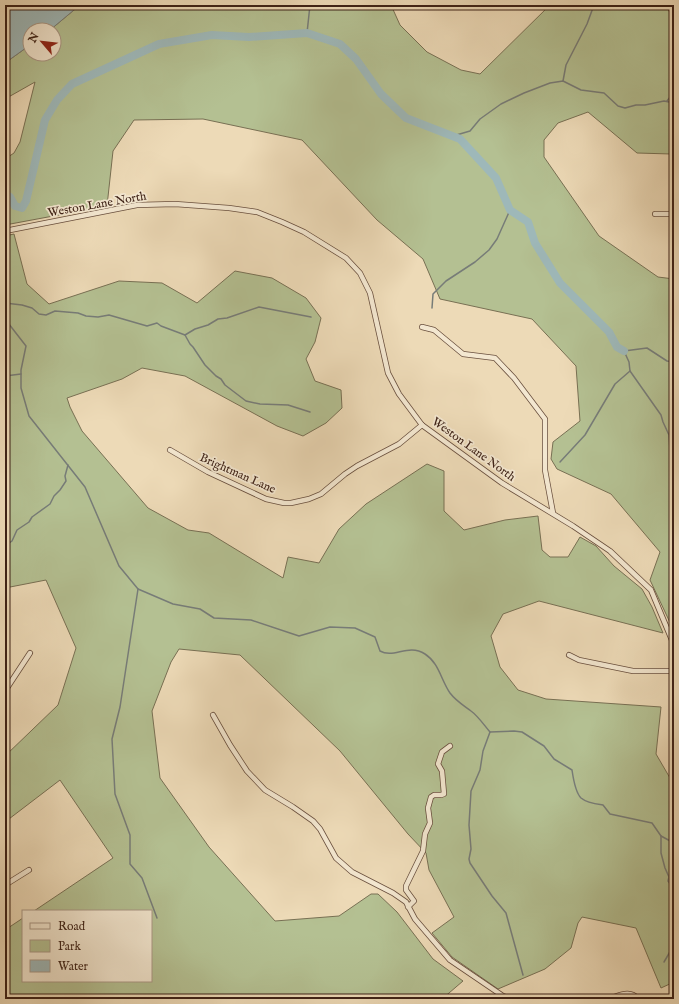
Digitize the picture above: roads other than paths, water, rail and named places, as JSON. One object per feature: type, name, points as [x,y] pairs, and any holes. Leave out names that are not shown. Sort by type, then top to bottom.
[{"type":"street","name":"Weston Lane North","points":[[5,231],[137,205],[175,204],[229,208],[257,212],[304,232],[346,258],[360,273],[370,293],[388,373],[399,394],[422,425],[502,483],[553,513],[610,551],[651,590],[674,645]]},
{"type":"street","points":[[655,214],[674,214]]},
{"type":"street","points":[[422,327],[434,330],[463,354],[495,358],[514,378],[545,419],[545,470],[553,513]]},
{"type":"street","name":"Brightman Lane","points":[[170,450],[208,472],[262,497],[280,502],[291,503],[309,499],[321,494],[345,474],[399,444],[422,425]]},
{"type":"street","points":[[5,690],[30,653]]},
{"type":"street","points":[[569,655],[579,660],[633,671],[670,671],[674,668]]},
{"type":"street","points":[[213,715],[247,771],[265,790],[313,821],[320,829],[336,858],[352,872],[393,892],[406,902],[415,919],[450,960],[504,997],[512,999]]},
{"type":"street","points":[[408,907],[414,901],[406,890],[406,886],[423,851],[425,834],[430,823],[428,808],[431,797],[434,795],[444,794],[442,771],[438,764],[442,752],[450,746]]},
{"type":"street","points":[[5,885],[29,870]]},
{"type":"street","points":[[608,999],[629,993],[634,994],[638,999]]},
{"type":"water","points":[[5,5],[80,5],[60,22],[22,22],[22,51],[5,63]]},
{"type":"waterway","points":[[307,33],[310,5]]},
{"type":"waterway","points":[[563,81],[566,65],[587,24],[594,5]]},
{"type":"waterway","points":[[5,194],[10,197],[15,206],[22,208],[26,201],[45,120],[57,100],[72,84],[159,44],[212,35],[249,37],[307,33],[340,44],[356,59],[381,94],[406,118],[460,139],[496,178],[510,210],[528,222],[535,243],[560,283],[609,332],[617,347],[624,351]]},
{"type":"waterway","points":[[453,136],[470,131],[480,119],[501,104],[550,83],[563,81],[581,90],[604,93],[618,106],[625,108],[664,101],[674,103]]},
{"type":"waterway","points":[[667,101],[674,92]]},
{"type":"waterway","points":[[432,308],[433,294],[446,281],[475,262],[489,250],[497,239],[510,210]]},
{"type":"waterway","points":[[5,303],[22,305],[32,308],[39,314],[46,315],[55,311],[98,317],[109,315],[147,326],[157,323],[185,335],[218,319],[227,318],[259,307],[311,317]]},
{"type":"waterway","points":[[5,319],[26,346],[21,370],[21,388],[29,416],[85,487],[119,566],[138,589],[120,707],[112,739],[115,794],[130,835],[130,864],[142,878],[157,918]]},
{"type":"waterway","points":[[185,335],[205,365],[221,379],[225,385],[246,401],[260,404],[288,405],[310,412]]},
{"type":"waterway","points":[[674,362],[667,361],[647,348],[624,351],[629,362],[630,371],[661,415],[669,435],[670,450],[674,464],[674,487]]},
{"type":"waterway","points":[[560,462],[585,435],[615,384],[630,371]]},
{"type":"waterway","points":[[5,376],[21,374]]},
{"type":"waterway","points":[[5,546],[12,541],[17,530],[50,504],[54,496],[66,481],[65,476],[68,465]]},
{"type":"waterway","points":[[138,589],[173,604],[200,609],[214,618],[251,620],[299,636],[330,627],[355,628],[375,637],[380,651],[385,653],[407,650],[419,651],[434,662],[450,693],[457,701],[476,715],[490,732],[483,751],[480,770],[471,791],[469,825],[471,849],[469,859],[470,863],[492,896],[506,913],[523,975]]},
{"type":"waterway","points":[[490,732],[522,732],[544,746],[554,759],[572,770],[575,785],[583,800],[603,805],[610,814],[652,823],[661,836],[661,853],[669,877],[668,881],[674,889],[674,895]]},
{"type":"waterway","points":[[661,836],[674,843]]},
{"type":"waterway","points":[[664,962],[674,945]]}]
